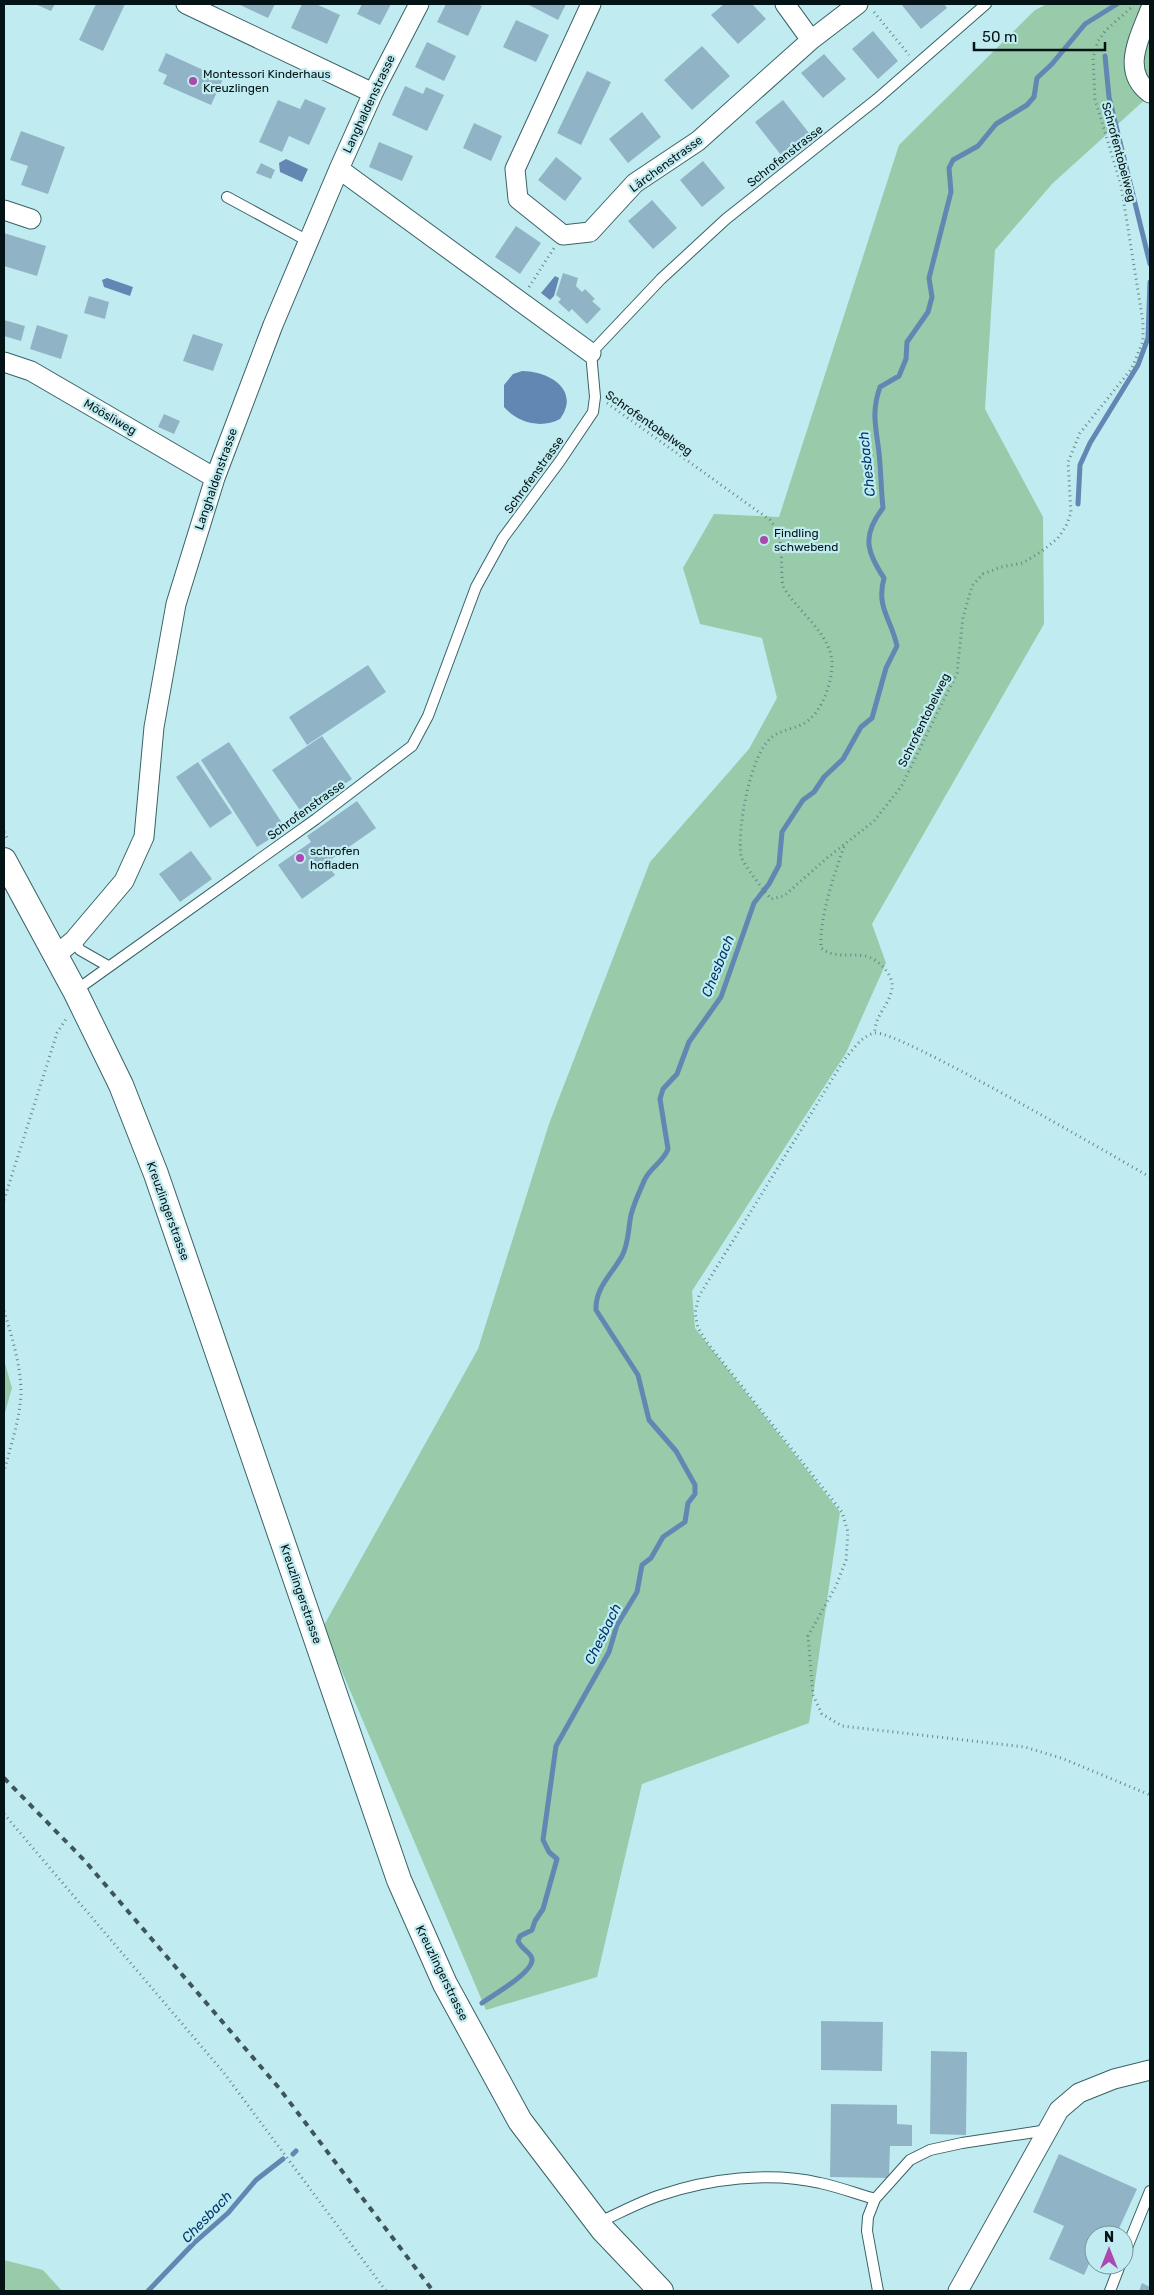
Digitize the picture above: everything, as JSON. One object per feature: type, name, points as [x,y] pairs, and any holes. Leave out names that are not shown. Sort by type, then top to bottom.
[{"type":"street","points":[[186,4],[373,93]]},
{"type":"street","name":"Langhaldenstrasse","points":[[55,956],[74,940],[124,881],[144,837],[154,727],[176,604],[215,478],[273,325],[308,241],[373,93],[419,4]]},
{"type":"street","points":[[563,235],[518,199],[515,169],[591,4]]},
{"type":"street","points":[[785,4],[811,40]]},
{"type":"street","name":"Lärchenstrasse","points":[[563,235],[590,232],[635,184],[698,142],[811,40],[866,8]]},
{"type":"street","points":[[1146,8],[1133,64],[1138,80],[1150,93]]},
{"type":"street","points":[[339,169],[591,353]]},
{"type":"street","points":[[4,210],[32,219]]},
{"type":"street","name":"Möösliweg","points":[[4,362],[31,371],[215,478]]},
{"type":"street","name":"Kreuzlingerstrasse","points":[[4,860],[79,1000],[121,1085],[156,1174],[399,1880],[445,1984],[520,2121],[597,2223],[661,2291]]},
{"type":"street","points":[[958,2291],[1059,2110],[1079,2093],[1114,2079],[1150,2070]]},
{"type":"lane","name":"Schrofenstrasse","points":[[79,1000],[108,966],[316,819],[412,746],[428,716],[476,587],[503,538],[593,412],[595,397],[591,353],[662,279],[726,219],[877,99],[986,4]]},
{"type":"lane","points":[[227,197],[308,241]]},
{"type":"lane","points":[[74,940],[80,950],[94,960],[108,966]]},
{"type":"lane","points":[[878,2291],[867,2231],[868,2217],[875,2199],[910,2160],[930,2150],[962,2143],[1048,2130]]},
{"type":"lane","points":[[597,2223],[660,2195],[697,2184],[732,2179],[787,2179],[819,2182],[875,2199]]},
{"type":"lane","points":[[1134,2231],[1150,2191]]},
{"type":"lane","points":[[1110,2291],[1116,2275]]},
{"type":"path","name":"Schrofentobelweg","points":[[595,397],[604,401],[770,520],[779,533],[783,587],[821,635],[828,649],[832,660],[831,676],[822,702],[814,715],[804,724],[771,738],[755,763],[746,790],[741,857],[771,899],[784,896],[827,858],[874,821],[901,787],[957,673],[963,617],[972,586],[983,574],[1001,567],[1023,563],[1058,538],[1066,526],[1071,513],[1068,462],[1080,433],[1132,368],[1143,341],[1135,263],[1121,185],[1095,99],[1093,58],[1098,41],[1106,30],[1132,7],[1146,8]]},
{"type":"path","points":[[866,8],[917,65]]},
{"type":"path","points":[[520,301],[563,235]]},
{"type":"path","points":[[844,846],[830,892],[820,937],[821,948],[828,954],[867,956],[886,970],[891,979],[892,988],[874,1023],[875,1033]]},
{"type":"path","points":[[4,1200],[57,1033],[79,1000]]},
{"type":"path","points":[[1150,1176],[958,1070],[891,1036],[875,1033],[861,1040],[844,1060],[722,1256],[699,1296],[695,1313],[698,1328],[706,1341],[842,1512],[848,1532],[846,1560],[836,1586],[808,1636],[812,1695],[822,1714],[842,1726],[1025,1747],[1072,1762],[1150,1795]]},
{"type":"path","points":[[4,1311],[15,1347],[21,1393],[13,1438],[4,1472]]},
{"type":"path","points":[[4,1814],[224,2073],[386,2291]]},
{"type":"green space","points":[[1047,4],[1150,4],[1150,95],[1052,184],[995,250],[985,409],[1043,517],[1044,624],[872,924],[886,963],[846,1053],[692,1291],[695,1328],[840,1512],[809,1723],[642,1784],[597,1977],[486,2010],[323,1627],[478,1349],[549,1124],[650,862],[749,749],[777,698],[762,638],[700,624],[683,568],[714,514],[779,517],[899,145],[1035,10]]},
{"type":"green space","points":[[4,1360],[12,1388],[4,1416]]},
{"type":"green space","points":[[4,2260],[43,2270],[62,2291],[4,2291]]},
{"type":"water","points":[[286,159],[308,169],[302,182],[280,172],[279,163]]},
{"type":"water","points":[[555,276],[559,278],[554,296],[550,300],[541,293]]},
{"type":"water","points":[[107,278],[133,287],[130,296],[104,287],[102,280]]},
{"type":"water","points":[[522,371],[542,374],[559,384],[567,399],[566,409],[560,419],[545,424],[530,423],[516,417],[504,407],[504,385],[513,374]]},
{"type":"building","points":[[35,4],[55,4],[51,11]]},
{"type":"building","points":[[96,4],[125,4],[103,51],[79,40]]},
{"type":"building","points":[[238,4],[275,4],[268,18]]},
{"type":"building","points":[[302,4],[316,4],[340,15],[327,44],[291,28]]},
{"type":"building","points":[[362,4],[391,4],[380,25],[357,14]]},
{"type":"building","points":[[446,4],[477,4],[482,6],[468,36],[437,22]]},
{"type":"building","points":[[527,4],[566,4],[558,20]]},
{"type":"building","points":[[724,4],[752,4],[766,19],[738,44],[711,15]]},
{"type":"building","points":[[901,4],[944,4],[947,8],[921,29]]},
{"type":"building","points":[[516,20],[549,35],[536,62],[503,47]]},
{"type":"building","points":[[873,31],[898,61],[878,79],[852,49]]},
{"type":"building","points":[[427,42],[456,56],[444,81],[415,67]]},
{"type":"building","points":[[702,46],[730,76],[692,110],[664,80]]},
{"type":"building","name":"Montessori Kinderhaus Kreuzlingen","points":[[166,53],[223,79],[211,105],[163,84],[167,75],[158,71]]},
{"type":"building","points":[[824,54],[846,79],[823,98],[801,73]]},
{"type":"building","points":[[587,71],[611,82],[581,145],[557,133]]},
{"type":"building","points":[[405,86],[423,94],[426,87],[444,95],[427,131],[392,115]]},
{"type":"building","points":[[305,99],[326,108],[309,145],[289,136],[282,152],[259,142],[278,100],[300,109]]},
{"type":"building","points":[[783,100],[809,133],[781,155],[755,122]]},
{"type":"building","points":[[642,112],[661,137],[628,163],[609,139]]},
{"type":"building","points":[[474,123],[502,136],[491,161],[463,148]]},
{"type":"building","points":[[21,131],[65,147],[48,194],[21,185],[28,166],[10,160]]},
{"type":"building","points":[[379,142],[413,156],[402,181],[369,167]]},
{"type":"building","points":[[556,157],[582,178],[565,201],[538,180]]},
{"type":"building","points":[[703,161],[725,188],[702,207],[680,180]]},
{"type":"building","points":[[261,163],[275,170],[271,179],[256,173]]},
{"type":"building","points":[[652,200],[677,228],[653,249],[628,221]]},
{"type":"building","points":[[516,226],[541,243],[520,274],[495,257]]},
{"type":"building","points":[[4,233],[46,246],[37,276],[4,266]]},
{"type":"building","points":[[563,273],[578,278],[576,286],[582,292],[585,289],[595,299],[592,301],[601,309],[587,324],[572,309],[569,312],[558,302],[561,299],[556,295]]},
{"type":"building","points":[[89,296],[109,302],[105,319],[84,313]]},
{"type":"building","points":[[4,320],[25,326],[21,341],[4,336]]},
{"type":"building","points":[[37,325],[68,335],[61,359],[30,349]]},
{"type":"building","points":[[193,334],[223,344],[213,371],[183,361]]},
{"type":"building","points":[[164,414],[180,421],[174,434],[158,427]]},
{"type":"building","points":[[368,665],[386,692],[307,745],[289,717]]},
{"type":"building","points":[[322,736],[352,779],[302,813],[272,770]]},
{"type":"building","points":[[229,742],[286,829],[257,847],[201,760]]},
{"type":"building","points":[[198,762],[232,813],[210,828],[176,777]]},
{"type":"building","points":[[357,801],[376,828],[326,863],[335,875],[302,899],[278,865],[311,842],[307,836]]},
{"type":"building","points":[[191,851],[212,879],[180,902],[159,874]]},
{"type":"building","points":[[821,2021],[883,2022],[882,2071],[821,2070]]},
{"type":"building","points":[[931,2051],[967,2052],[966,2135],[930,2134]]},
{"type":"building","points":[[831,2104],[897,2105],[897,2124],[912,2125],[912,2146],[890,2146],[889,2178],[830,2177]]},
{"type":"building","points":[[1059,2154],[1137,2189],[1121,2225],[1084,2225],[1084,2275],[1049,2259],[1064,2226],[1033,2212]]},
{"type":"building","points":[[1142,2283],[1150,2287],[1150,2291],[1139,2291]]},
{"type":"waterway","name":"Chesbach","points":[[482,2003],[520,1977],[531,1964],[531,1957],[518,1941],[520,1936],[532,1930],[535,1921],[543,1909],[557,1859],[549,1852],[543,1840],[556,1746],[609,1652],[617,1625],[637,1592],[642,1565],[651,1558],[663,1537],[685,1522],[688,1503],[695,1494],[695,1485],[676,1451],[649,1420],[638,1375],[596,1310],[596,1302],[601,1288],[624,1251],[632,1210],[645,1179],[664,1157],[668,1149],[660,1099],[663,1089],[677,1074],[689,1042],[721,997],[754,903],[769,884],[779,865],[782,832],[803,800],[814,792],[824,777],[843,759],[861,727],[872,718],[886,668],[897,646],[883,605],[882,588],[884,578],[873,559],[869,543],[872,527],[883,508],[875,420],[876,404],[880,387],[899,376],[906,359],[907,342],[928,312],[932,297],[929,278],[951,192],[949,168],[953,160],[978,146],[996,124],[1027,105],[1034,97],[1037,78],[1052,64],[1085,24],[1117,4]]},
{"type":"waterway","points":[[1105,56],[1109,97],[1150,264]]},
{"type":"waterway","points":[[1078,504],[1080,465],[1090,443],[1138,365],[1148,338],[1150,282]]},
{"type":"waterway","points":[[293,2154],[296,2151]]},
{"type":"waterway","name":"Chesbach","points":[[148,2291],[194,2243],[228,2213],[256,2180],[283,2159]]},
{"type":"railway","points":[[4,1778],[85,1861],[279,2088],[433,2291]]},
{"type":"place","name":"Montessori Kinderhaus Kreuzlingen","points":[[193,81]]},
{"type":"place","name":"Findling schwebend","points":[[764,540]]},
{"type":"place","name":"schrofen hofladen","points":[[300,858]]}]
